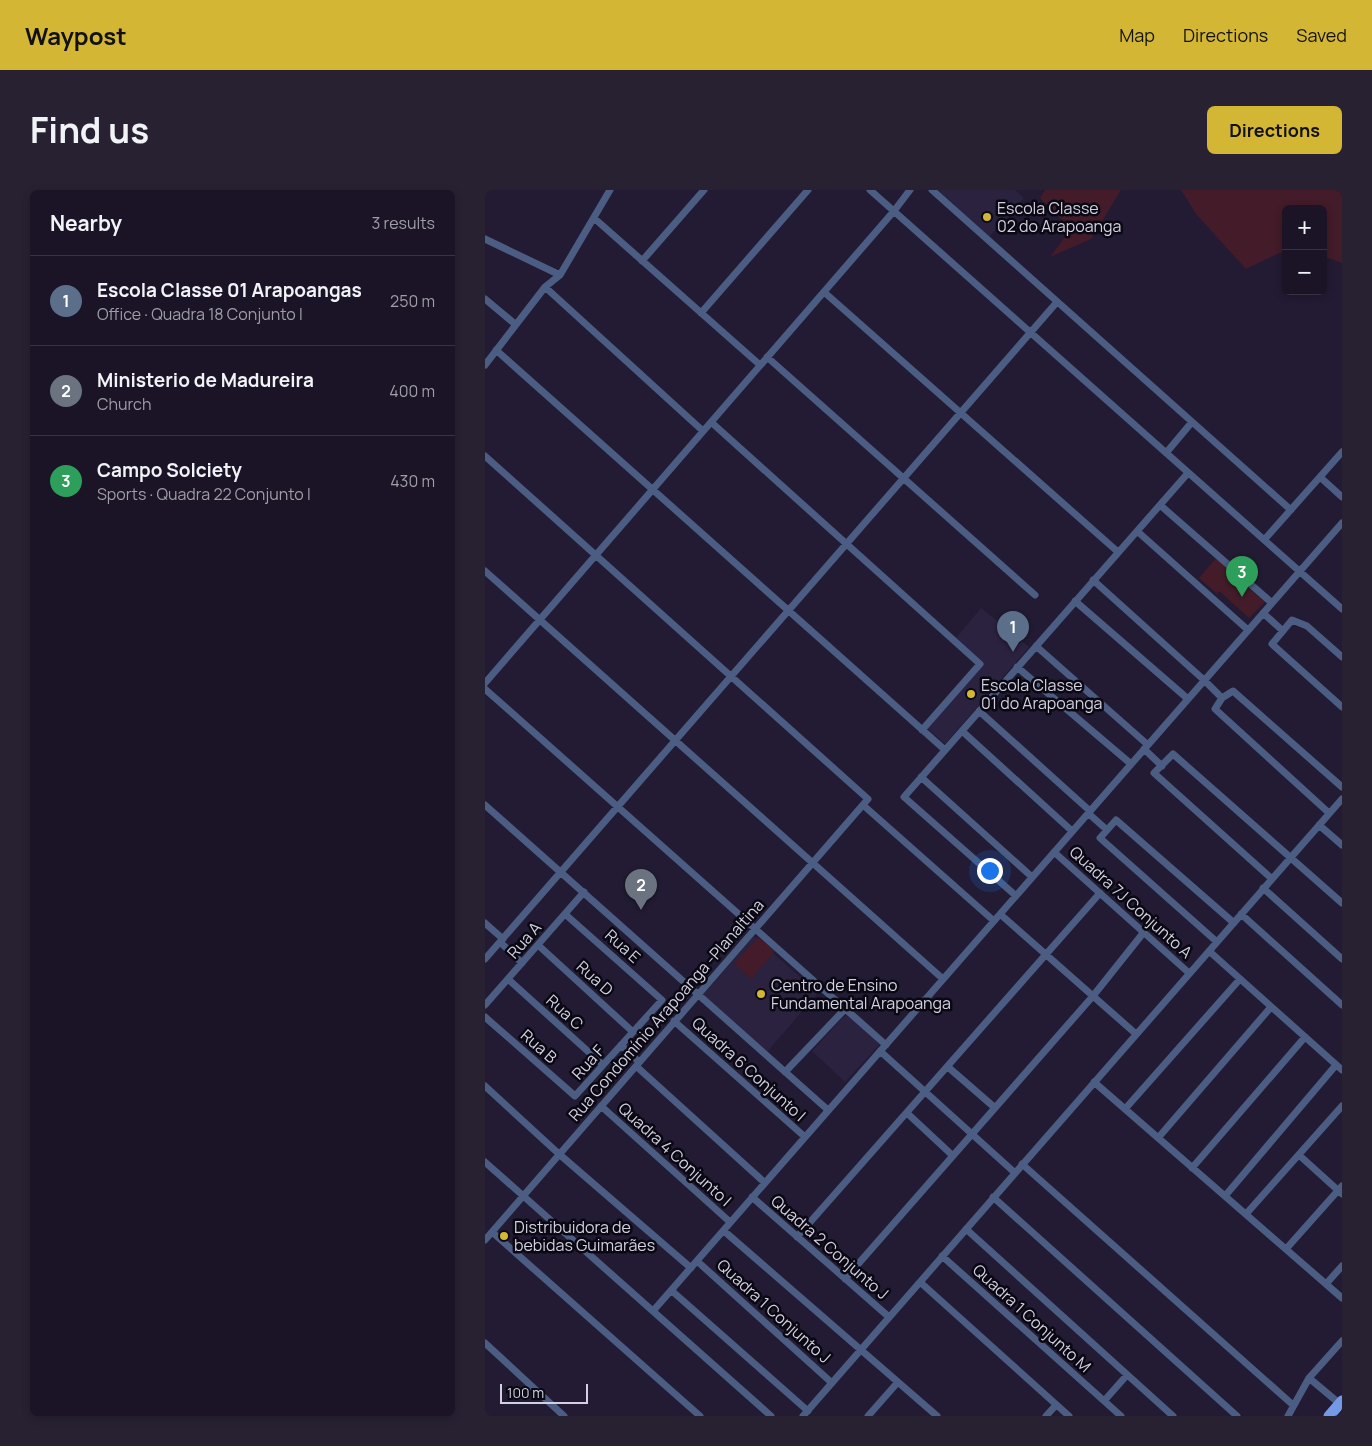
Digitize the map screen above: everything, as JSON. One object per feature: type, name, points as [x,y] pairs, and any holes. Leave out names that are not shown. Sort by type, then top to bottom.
[{"type":"main road","points":[[1329,1416],[1341,1403]]},
{"type":"street","points":[[486,361],[545,287],[560,275],[610,190]]},
{"type":"street","points":[[642,261],[704,190]]},
{"type":"street","points":[[701,313],[809,190]]},
{"type":"street","points":[[870,190],[1342,609]]},
{"type":"street","points":[[485,683],[894,211],[910,190]]},
{"type":"street","points":[[932,190],[1291,510]]},
{"type":"street","points":[[594,218],[760,365]]},
{"type":"street","points":[[485,238],[560,275]]},
{"type":"street","points":[[545,287],[703,431]]},
{"type":"street","points":[[824,292],[1118,552]]},
{"type":"street","points":[[485,299],[515,324]]},
{"type":"street","points":[[485,959],[1057,302]]},
{"type":"street","points":[[496,350],[945,750]]},
{"type":"street","points":[[767,357],[1035,596]]},
{"type":"street","points":[[711,422],[980,664],[922,730]]},
{"type":"street","points":[[1166,453],[1192,422]]},
{"type":"street","points":[[1264,540],[1342,452]]},
{"type":"street","points":[[485,456],[731,676],[994,921]]},
{"type":"street","points":[[1016,896],[904,796],[1188,473]]},
{"type":"street","points":[[1320,477],[1342,497]]},
{"type":"street","points":[[1160,505],[1272,603]]},
{"type":"street","points":[[653,1310],[1342,523]]},
{"type":"street","points":[[1137,531],[1248,630]]},
{"type":"street","points":[[485,571],[943,979]]},
{"type":"street","points":[[1093,580],[1205,680],[1222,698]]},
{"type":"street","points":[[1075,601],[1188,699]]},
{"type":"street","points":[[1263,613],[1283,631]]},
{"type":"street","points":[[1342,658],[1307,626],[1293,620],[1272,644],[1342,707]]},
{"type":"street","points":[[1036,646],[1146,747],[1162,766]]},
{"type":"street","points":[[1017,667],[1131,764]]},
{"type":"street","points":[[485,689],[845,1009],[926,1092],[1015,1172]]},
{"type":"street","points":[[1329,814],[1215,709],[1222,698],[1233,691],[1342,787]]},
{"type":"street","points":[[979,711],[1107,830]]},
{"type":"street","points":[[962,731],[1072,831]]},
{"type":"street","points":[[1272,878],[1154,773],[1173,754],[1342,903]]},
{"type":"street","points":[[921,777],[1032,877]]},
{"type":"street","points":[[672,1290],[806,1413],[1342,799]]},
{"type":"street","name":"Rua Condomínio Arapoanga -Planaltina","points":[[485,1240],[865,802]]},
{"type":"street","points":[[485,805],[828,1110]]},
{"type":"street","points":[[1217,942],[1100,838],[1116,820],[1233,923]]},
{"type":"street","points":[[1319,825],[1342,844]]},
{"type":"street","name":"Quadra 7J Conjunto A","points":[[1054,852],[1189,974]]},
{"type":"street","points":[[1263,888],[1342,959]]},
{"type":"street","name":"Rua A","points":[[485,1005],[583,892]]},
{"type":"street","points":[[797,1237],[1100,893]]},
{"type":"street","name":"Rua E","points":[[565,914],[662,1000]]},
{"type":"street","points":[[1000,914],[1136,1034]]},
{"type":"street","points":[[1241,914],[1342,1005]]},
{"type":"street","points":[[485,923],[522,963]]},
{"type":"street","points":[[845,1279],[1093,996],[1144,932]]},
{"type":"street","name":"Rua D","points":[[537,945],[633,1032]]},
{"type":"street","points":[[1209,951],[1339,1068],[1225,1196]]},
{"type":"street","name":"Rua C","points":[[508,979],[603,1065]]},
{"type":"street","points":[[1125,1109],[1240,979]]},
{"type":"street","name":"Rua F","points":[[575,1096],[662,1000]]},
{"type":"street","points":[[1158,1138],[1271,1007]]},
{"type":"street","points":[[785,1072],[845,1009]]},
{"type":"street","name":"Rua B","points":[[485,1017],[575,1096]]},
{"type":"street","name":"Quadra 6 Conjunto I","points":[[675,1021],[805,1137]]},
{"type":"street","points":[[1192,1168],[1305,1037]]},
{"type":"street","name":"Rua F","points":[[621,1046],[765,1182]]},
{"type":"street","points":[[948,1067],[995,1107]]},
{"type":"street","points":[[1094,1082],[1342,1298]]},
{"type":"street","points":[[485,1086],[559,1154],[691,1268]]},
{"type":"street","name":"Quadra 4 Conjunto I","points":[[601,1106],[730,1222]]},
{"type":"street","points":[[1246,1214],[1342,1106]]},
{"type":"street","points":[[907,1113],[952,1155]]},
{"type":"street","points":[[1286,1249],[1341,1190],[1299,1155]]},
{"type":"street","points":[[485,1162],[771,1416]]},
{"type":"street","points":[[1022,1164],[1293,1406]]},
{"type":"street","points":[[993,1197],[1237,1416]]},
{"type":"street","name":"Quadra 2 Conjunto J","points":[[752,1198],[889,1318]]},
{"type":"street","name":"Quadra 1 Conjunto M","points":[[965,1229],[1173,1416]]},
{"type":"street","points":[[724,1231],[937,1416]]},
{"type":"street","points":[[492,1232],[701,1416]]},
{"type":"street","name":"Quadra 1 Conjunto M","points":[[942,1256],[1121,1416]]},
{"type":"street","name":"Quadra 1 Conjunto J","points":[[697,1261],[832,1383]]},
{"type":"street","points":[[1326,1284],[1342,1266]]},
{"type":"street","points":[[919,1282],[1069,1416]]},
{"type":"street","points":[[1288,1416],[1309,1378],[1342,1341]]},
{"type":"street","points":[[485,1343],[563,1415]]},
{"type":"street","points":[[1104,1401],[1127,1374]]},
{"type":"street","points":[[1309,1378],[1341,1403]]},
{"type":"street","points":[[867,1416],[898,1382]]},
{"type":"street","points":[[1046,1416],[1056,1405]]},
{"type":"shaded area","name":"Escola Classe 02 do Arapoanga","points":[[938,190],[1015,190],[1024,198],[989,237]]},
{"type":"shaded area","points":[[1045,190],[1121,190],[1091,239],[1050,257],[1071,229],[1040,198]]},
{"type":"shaded area","points":[[1181,190],[1342,190],[1342,263],[1327,257],[1327,205],[1282,205],[1282,252],[1246,269],[1196,214]]},
{"type":"shaded area","points":[[1217,557],[1236,574],[1234,576],[1265,602],[1249,618],[1219,591],[1217,594],[1199,578]]},
{"type":"shaded area","name":"Escola Classe 01 do Arapoanga","points":[[981,608],[1029,647],[945,744],[926,727],[983,662],[956,638]]},
{"type":"shaded area","name":"Centro de Ensino Fundamental Arapoanga","points":[[754,936],[818,993],[767,1052],[703,995]]},
{"type":"shaded area","points":[[758,937],[775,951],[751,979],[734,964]]},
{"type":"shaded area","points":[[847,1013],[881,1043],[845,1082],[812,1051]]},
{"type":"place","name":"Escola Classe 02 do Arapoanga","points":[[987,217]]},
{"type":"place","name":"Campo Solciety","points":[[1242,597]]},
{"type":"place","name":"Escola Classe 01 Arapoangas","points":[[1013,652]]},
{"type":"place","name":"Escola Classe 01 do Arapoanga","points":[[971,694]]},
{"type":"place","name":"Ministerio de Madureira","points":[[641,910]]},
{"type":"place","name":"Centro de Ensino Fundamental Arapoanga","points":[[761,994]]},
{"type":"place","name":"Distribuidora de bebidas Guimarães","points":[[504,1236]]}]
